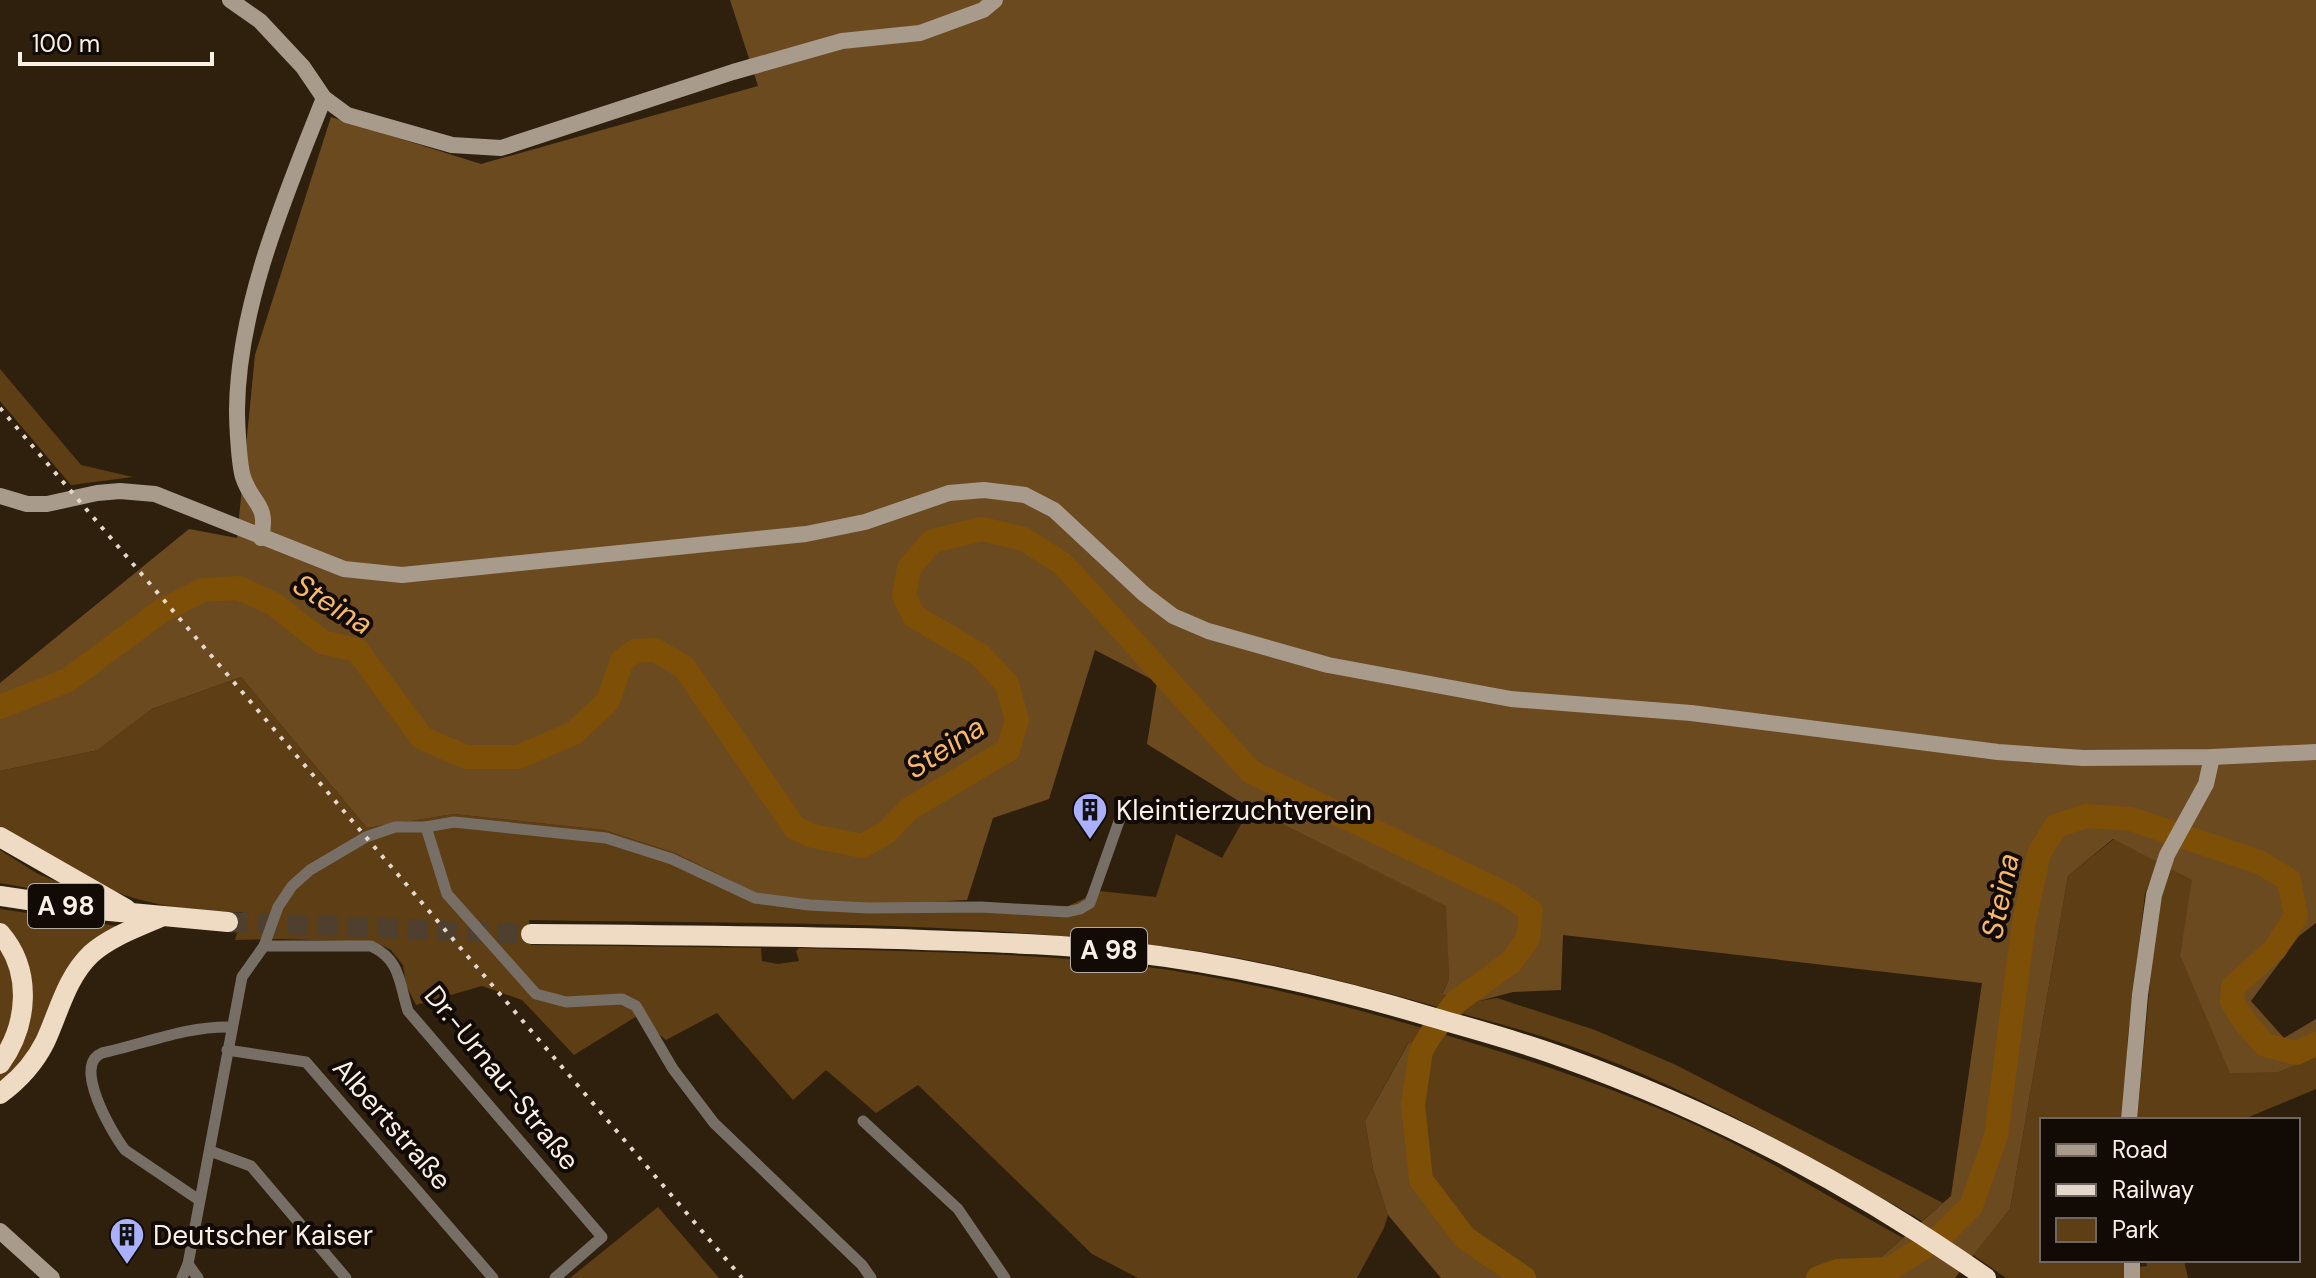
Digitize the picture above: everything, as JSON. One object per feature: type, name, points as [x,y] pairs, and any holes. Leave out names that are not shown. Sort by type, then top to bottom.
[{"type":"highway","points":[[0,837],[133,913]]},
{"type":"highway","name":"A 98","points":[[0,896],[228,922]]},
{"type":"highway","points":[[0,1094],[37,1057],[65,991],[83,963],[102,946],[163,916]]},
{"type":"highway","points":[[0,933],[15,954],[24,998],[22,1020],[14,1042],[0,1064]]},
{"type":"highway","name":"A 98","points":[[531,934],[1036,943],[1130,952],[1309,984],[1557,1055],[1674,1102],[1783,1154],[1892,1217],[1986,1278]]},
{"type":"main road","points":[[230,0],[260,21],[303,67],[324,98],[347,115],[452,145],[501,148],[733,72],[842,41],[920,33],[983,10],[995,0]]},
{"type":"main road","points":[[261,538],[264,514],[243,476],[237,409],[245,332],[279,209],[324,98]]},
{"type":"main road","points":[[0,496],[27,504],[47,504],[120,491],[155,494],[344,569],[402,575],[806,534],[865,522],[949,493],[984,490],[1025,495],[1054,510],[1144,594],[1173,616],[1208,631],[1328,665],[1511,699],[1691,713],[1998,752],[2083,758],[2316,752]]},
{"type":"main road","points":[[2129,1118],[2154,895],[2167,855],[2206,784],[2212,757]]},
{"type":"main road","points":[[0,1231],[52,1278]]},
{"type":"street","points":[[182,1278],[188,1264],[230,1027],[242,977],[264,946],[278,907],[292,886],[310,870],[366,837],[395,827],[426,827],[454,822],[606,838],[672,859],[755,898],[868,908],[981,907],[1067,912],[1090,903],[1123,810]]},
{"type":"street","points":[[426,827],[447,894],[536,994],[566,1002],[622,999],[636,1006],[673,1069],[714,1123],[871,1278]]},
{"type":"street","name":"Dr.-Urnau-Straße","points":[[264,946],[371,946],[386,953],[395,964],[408,1011],[602,1237],[555,1278]]},
{"type":"street","points":[[199,1200],[125,1150],[100,1106],[89,1064],[94,1056],[102,1053],[207,1027],[230,1027]]},
{"type":"street","name":"Albertstraße","points":[[227,1050],[306,1062],[493,1278]]},
{"type":"street","points":[[863,1121],[958,1209],[1005,1278]]},
{"type":"street","points":[[210,1151],[251,1166],[346,1278]]},
{"type":"street","points":[[188,1264],[198,1278]]},
{"type":"green space","points":[[0,369],[81,465],[133,477],[71,485],[0,401]]},
{"type":"green space","points":[[241,677],[367,828],[454,814],[604,830],[675,853],[758,894],[1068,906],[1085,898],[1090,890],[1156,897],[1176,834],[1222,858],[1250,808],[1447,906],[1449,981],[1442,993],[1479,1001],[1497,998],[1595,1030],[1676,1065],[1943,1203],[1922,1221],[1741,1121],[1599,1056],[1373,989],[1242,959],[1176,948],[1015,932],[772,923],[529,920],[531,945],[761,948],[762,961],[778,964],[799,961],[796,951],[799,948],[1049,957],[1171,970],[1287,993],[1472,1043],[1633,1098],[1749,1151],[1903,1238],[1879,1259],[1806,1278],[1536,1278],[1436,1208],[1408,1139],[1409,1041],[1365,1121],[1373,1169],[1388,1215],[1357,1278],[1138,1278],[1092,1254],[918,1085],[876,1113],[826,1070],[793,1100],[717,1013],[666,1040],[637,1016],[574,1055],[522,1000],[482,986],[416,1005],[406,985],[403,965],[391,950],[375,942],[235,940],[243,912],[174,907],[124,895],[81,876],[0,828],[0,771],[98,750],[152,709]]},
{"type":"green space","points":[[2114,839],[2158,862],[2145,894],[2128,1035],[2124,1118],[2040,1118],[2040,1262],[2125,1262],[2124,1278],[2006,1278],[1973,1255],[2010,1209],[2068,876]]},
{"type":"green space","points":[[0,850],[38,874],[81,891],[79,897],[0,883]]},
{"type":"green space","points":[[2171,868],[2193,880],[2180,955],[2279,1072],[2316,1057],[2316,1089],[2247,1118],[2137,1118],[2156,920]]},
{"type":"green space","points":[[0,909],[123,927],[93,944],[35,1045],[0,1086],[0,1074],[28,1025],[0,924]]},
{"type":"green space","points":[[0,946],[11,975],[14,999],[0,1052]]},
{"type":"green space","points":[[658,1207],[719,1278],[570,1278]]},
{"type":"green space","points":[[2146,1262],[2184,1262],[2188,1278],[2139,1278],[2138,1267],[2147,1266]]},
{"type":"shaded area","points":[[730,0],[2316,0],[2316,923],[2299,936],[2251,1001],[2284,1038],[2316,1019],[2316,1057],[2279,1072],[2230,1073],[2180,955],[2192,880],[2113,839],[2068,876],[2010,1209],[1955,1278],[1806,1278],[1879,1259],[1951,1196],[1982,983],[1563,935],[1561,990],[1513,992],[1479,1001],[1442,994],[1449,980],[1446,906],[1250,808],[1147,744],[1157,682],[1095,650],[1049,799],[993,818],[967,900],[870,905],[809,902],[758,894],[675,853],[604,830],[454,814],[367,828],[241,677],[152,709],[98,750],[0,771],[0,683],[189,529],[237,538],[255,355],[331,117],[481,164],[758,86]]},
{"type":"shaded area","points":[[1410,1040],[1406,1135],[1436,1208],[1536,1278],[1441,1278],[1388,1215],[1373,1169],[1365,1121]]},
{"type":"waterway","name":"Steina","points":[[0,707],[68,680],[161,611],[203,590],[239,588],[274,604],[322,642],[357,650],[422,738],[466,757],[518,757],[574,733],[608,701],[622,661],[635,651],[655,650],[684,667],[795,828],[813,836],[862,846],[886,833],[909,809],[1008,750],[1017,720],[1007,684],[980,655],[914,616],[904,596],[909,568],[932,541],[982,529],[1024,539],[1063,564],[1251,772],[1508,895],[1531,911],[1528,939],[1511,962],[1456,1002],[1431,1034],[1421,1051],[1413,1105],[1421,1180],[1465,1238],[1524,1278]]},
{"type":"waterway","name":"Steina","points":[[1818,1278],[1837,1271],[1889,1269],[1938,1239],[1971,1206],[1996,1136],[2024,922],[2039,853],[2056,826],[2086,816],[2131,819],[2259,862],[2289,880],[2296,916],[2275,949],[2233,987],[2232,1002],[2265,1045],[2296,1053],[2316,1044]]},
{"type":"tunnel","points":[[228,922],[531,934]]},
{"type":"railway","points":[[0,408],[742,1278]]},
{"type":"place","name":"Kleintierzuchtverein","points":[[1090,841]]},
{"type":"place","name":"Deutscher Kaiser","points":[[127,1266]]}]
